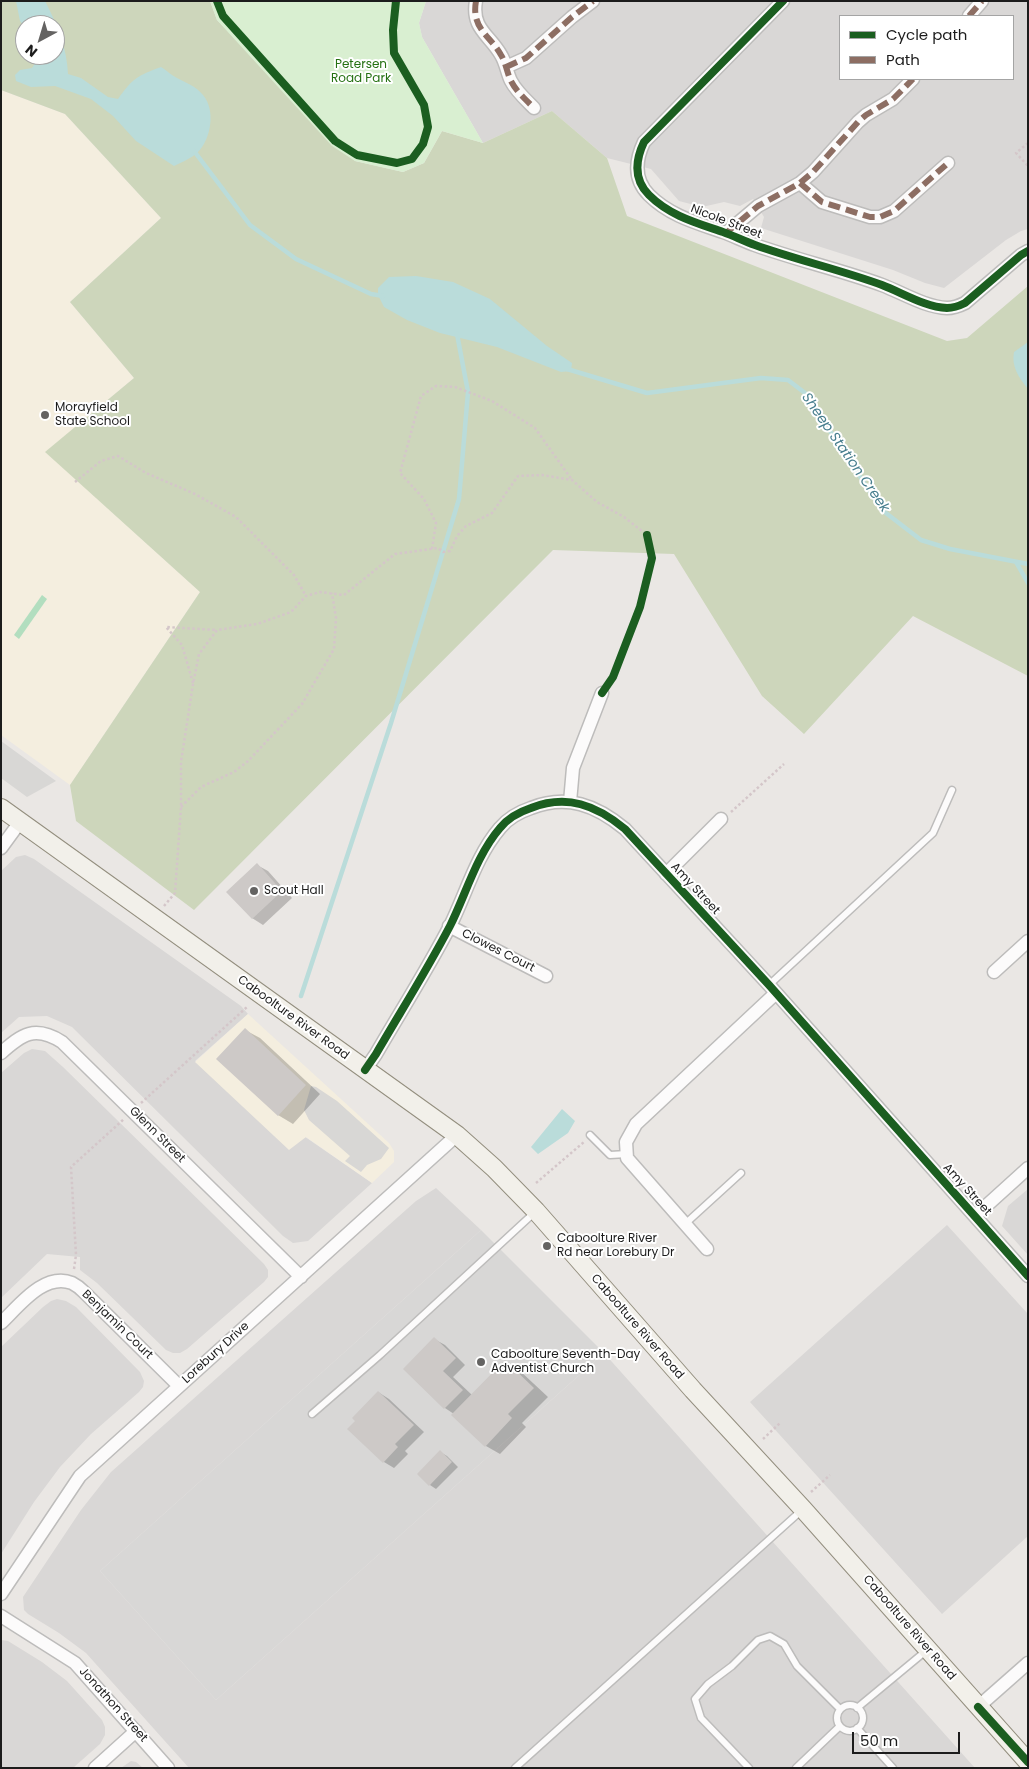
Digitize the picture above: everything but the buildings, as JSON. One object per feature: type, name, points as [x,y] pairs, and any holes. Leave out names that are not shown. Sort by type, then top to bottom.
[{"type":"main road","name":"Caboolture River Road","points":[[1,808],[457,1135],[494,1168],[536,1212],[692,1390],[803,1509],[1028,1762]]},
{"type":"street","points":[[476,1],[475,9],[480,29],[499,52],[515,87],[534,108]]},
{"type":"street","points":[[506,68],[526,58],[593,1]]},
{"type":"street","name":"Nicole Street","points":[[783,1],[650,136],[642,148],[637,162],[641,184],[648,194],[673,214],[755,245],[882,285],[924,302],[947,308],[956,308],[965,304],[1028,251]]},
{"type":"street","points":[[970,15],[982,1]]},
{"type":"street","points":[[726,233],[758,206],[800,183],[813,172],[858,122],[893,99],[912,80]]},
{"type":"street","points":[[800,183],[822,202],[870,217],[880,217],[894,211],[948,163]]},
{"type":"street","points":[[570,802],[573,768],[602,693]]},
{"type":"street","name":"Amy Street","points":[[365,1070],[449,926],[485,850],[500,828],[516,813],[555,801],[570,802],[592,808],[612,818],[625,829],[772,989],[1028,1276]]},
{"type":"street","points":[[666,874],[721,819]]},
{"type":"street","points":[[1,848],[20,822]]},
{"type":"street","name":"Clowes Court","points":[[449,926],[546,976]]},
{"type":"street","points":[[994,972],[1028,941]]},
{"type":"street","points":[[707,1249],[627,1158],[626,1142],[636,1124],[772,989]]},
{"type":"street","name":"Glenn Street","points":[[1,1053],[16,1039],[27,1034],[40,1032],[50,1034],[62,1042],[301,1277]]},
{"type":"street","name":"Lorebury Drive","points":[[1,1594],[80,1476],[457,1135]]},
{"type":"street","points":[[975,1216],[1028,1168]]},
{"type":"street","name":"Benjamin Court","points":[[1,1323],[47,1283],[59,1280],[72,1283],[84,1292],[179,1386]]},
{"type":"street","name":"Jonathon Street","points":[[1,1616],[75,1663],[168,1768]]},
{"type":"street","points":[[978,1707],[1028,1663]]},
{"type":"street","points":[[95,1768],[136,1730]]},
{"type":"lane","points":[[772,989],[933,832],[952,790]]},
{"type":"lane","points":[[590,1135],[610,1155],[627,1154]]},
{"type":"lane","points":[[685,1224],[741,1173]]},
{"type":"lane","points":[[312,1414],[380,1355],[536,1212]]},
{"type":"lane","points":[[514,1768],[803,1509]]},
{"type":"lane","points":[[749,1768],[701,1718],[695,1699],[708,1684],[732,1666],[758,1640],[770,1636],[784,1644],[798,1666],[840,1708]]},
{"type":"lane","points":[[858,1708],[928,1649]]},
{"type":"lane","points":[[847,1705],[858,1708],[862,1713],[862,1720],[857,1728],[847,1730],[840,1726],[837,1719],[840,1708],[847,1705]]},
{"type":"lane","points":[[796,1768],[840,1726]]},
{"type":"lane","points":[[857,1728],[893,1768]]},
{"type":"path","points":[[1028,143],[1016,153],[1028,166]]},
{"type":"path","points":[[432,549],[436,523],[424,499],[400,473],[421,396],[436,386],[455,387],[492,401],[535,428],[572,480],[598,502],[624,517],[646,535]]},
{"type":"path","points":[[75,482],[101,461],[118,456],[146,473],[195,494],[236,517],[294,576],[306,596]]},
{"type":"path","points":[[193,684],[182,645],[166,627],[218,630],[257,624],[291,612],[306,596],[320,592],[344,595],[395,554],[438,548],[443,552],[450,551],[457,536],[466,526],[492,513],[518,476],[542,475],[572,480]]},
{"type":"path","points":[[181,807],[201,787],[234,772],[248,761],[302,704],[334,648],[336,618],[332,593]]},
{"type":"path","points":[[164,906],[175,892],[181,807],[181,762],[193,684],[199,654],[218,630]]},
{"type":"path","points":[[721,819],[784,764]]},
{"type":"path","points":[[72,1283],[76,1256],[70,1167],[247,1007]]},
{"type":"path","points":[[536,1183],[584,1142],[591,1145],[596,1141]]},
{"type":"path","points":[[763,1439],[780,1423]]},
{"type":"path","points":[[811,1492],[830,1475]]},
{"type":"shaded area","points":[[426,1],[1028,1],[1028,229],[1006,240],[944,288],[761,228],[764,217],[753,199],[740,206],[724,202],[702,207],[679,201],[651,169],[607,158],[552,111],[483,143],[422,37],[419,23]]},
{"type":"shaded area","name":"Morayfield State School","points":[[1,90],[65,114],[161,218],[70,302],[134,378],[46,452],[200,592],[70,785],[1,735]]},
{"type":"shaded area","points":[[1,741],[56,781],[27,797],[1,778]]},
{"type":"shaded area","points":[[25,855],[34,859],[241,1006],[248,1014],[195,1061],[372,1183],[308,1241],[293,1243],[283,1236],[72,1027],[47,1016],[19,1017],[1,1033],[1,871],[16,857]]},
{"type":"shaded area","points":[[248,1014],[389,1143],[394,1151],[394,1162],[372,1183],[306,1137],[289,1150],[195,1062]]},
{"type":"shaded area","points":[[32,1049],[45,1051],[63,1067],[268,1270],[268,1277],[264,1282],[180,1353],[166,1350],[97,1283],[80,1270],[80,1257],[47,1254],[1,1298],[1,1073],[24,1053]]},
{"type":"shaded area","points":[[311,1086],[316,1087],[337,1101],[389,1148],[381,1159],[367,1165],[361,1172],[345,1161],[350,1156],[309,1120],[304,1110]]},
{"type":"shaded area","points":[[436,1188],[481,1230],[100,1571],[216,1700],[604,1353],[975,1768],[189,1768],[86,1653],[24,1610],[23,1597],[81,1510],[111,1472],[416,1201]]},
{"type":"shaded area","points":[[1028,1189],[1028,1255],[1002,1226],[1008,1206]]},
{"type":"shaded area","points":[[947,1225],[1028,1314],[1028,1536],[942,1614],[750,1402]]},
{"type":"shaded area","points":[[481,1230],[604,1353],[216,1700],[100,1571]]},
{"type":"shaded area","points":[[57,1299],[66,1301],[76,1307],[140,1372],[144,1381],[143,1387],[91,1434],[60,1467],[34,1502],[1,1554],[1,1347],[43,1307]]},
{"type":"shaded area","points":[[1,1640],[8,1641],[42,1662],[67,1681],[102,1720],[105,1727],[105,1735],[100,1744],[73,1768],[1,1768]]},
{"type":"shaded area","points":[[131,1761],[136,1762],[143,1768],[121,1768]]},
{"type":"green space","points":[[1,1],[210,1],[217,20],[355,161],[403,172],[424,163],[442,131],[483,143],[552,111],[607,158],[627,216],[947,341],[967,338],[1028,286],[1028,676],[913,616],[804,734],[762,696],[674,554],[553,550],[194,910],[76,821],[70,785],[200,592],[45,452],[134,378],[70,302],[161,218],[65,114],[1,90]]},
{"type":"green space","name":"Petersen Road Park","points":[[210,1],[426,1],[419,23],[422,37],[483,143],[442,131],[424,163],[403,172],[355,161],[332,146],[217,20]]},
{"type":"green space","points":[[42,595],[47,599],[19,639],[14,635]]},
{"type":"water","points":[[16,1],[45,1],[52,15],[19,15]]},
{"type":"water","points":[[65,51],[68,74],[81,78],[108,97],[118,99],[136,78],[161,67],[197,89],[207,101],[211,116],[206,140],[198,152],[174,166],[136,141],[113,116],[91,99],[55,86],[31,87],[16,81],[15,75],[20,70],[32,68],[34,65],[65,65]]},
{"type":"water","points":[[416,276],[453,282],[490,299],[547,346],[572,363],[571,371],[561,372],[497,347],[440,333],[407,320],[384,307],[378,295],[378,288],[389,277]]},
{"type":"water","points":[[1028,342],[1028,389],[1016,372],[1013,357],[1014,352]]},
{"type":"water","points":[[562,1109],[575,1121],[568,1133],[538,1154],[531,1147]]},
{"type":"waterway","name":"Sheep Station Creek","points":[[194,151],[250,225],[296,259],[371,294],[383,296]]},
{"type":"waterway","points":[[301,996],[391,723],[459,499],[468,392],[457,334]]},
{"type":"waterway","name":"Sheep Station Creek","points":[[567,369],[647,393],[761,378],[788,380],[805,393],[882,510],[921,540],[950,549],[1028,564]]},
{"type":"waterway","points":[[1016,562],[1028,583]]},
{"type":"marked path","points":[[476,1],[476,18],[482,31],[497,48],[513,85],[534,108]]},
{"type":"marked path","points":[[506,67],[526,58],[593,1]]},
{"type":"marked path","points":[[970,15],[982,1]]},
{"type":"marked path","points":[[726,233],[758,206],[800,183],[813,172],[858,122],[893,99],[912,80]]},
{"type":"marked path","points":[[800,183],[822,202],[870,217],[880,217],[894,211],[948,163]]},
{"type":"cycle path","points":[[217,1],[223,16],[335,141],[357,155],[397,163],[412,159],[423,144],[428,127],[424,105],[394,53],[393,30],[396,1]]},
{"type":"cycle path","points":[[783,1],[644,142],[639,156],[638,177],[649,195],[675,214],[694,222],[771,250],[882,285],[939,307],[952,308],[965,303],[1028,251]]},
{"type":"cycle path","points":[[602,693],[613,677],[640,607],[652,558],[647,535]]},
{"type":"cycle path","points":[[365,1070],[432,959],[450,926],[484,851],[500,828],[518,813],[544,804],[557,802],[581,804],[603,814],[625,829],[769,985],[1028,1276]]},
{"type":"cycle path","points":[[978,1707],[1028,1762]]},
{"type":"place","name":"Morayfield State School","points":[[45,415]]},
{"type":"place","name":"Scout Hall","points":[[254,891]]},
{"type":"place","name":"Caboolture River Rd near Lorebury Dr","points":[[547,1246]]},
{"type":"place","name":"Caboolture Seventh-Day Adventist Church","points":[[481,1362]]}]
